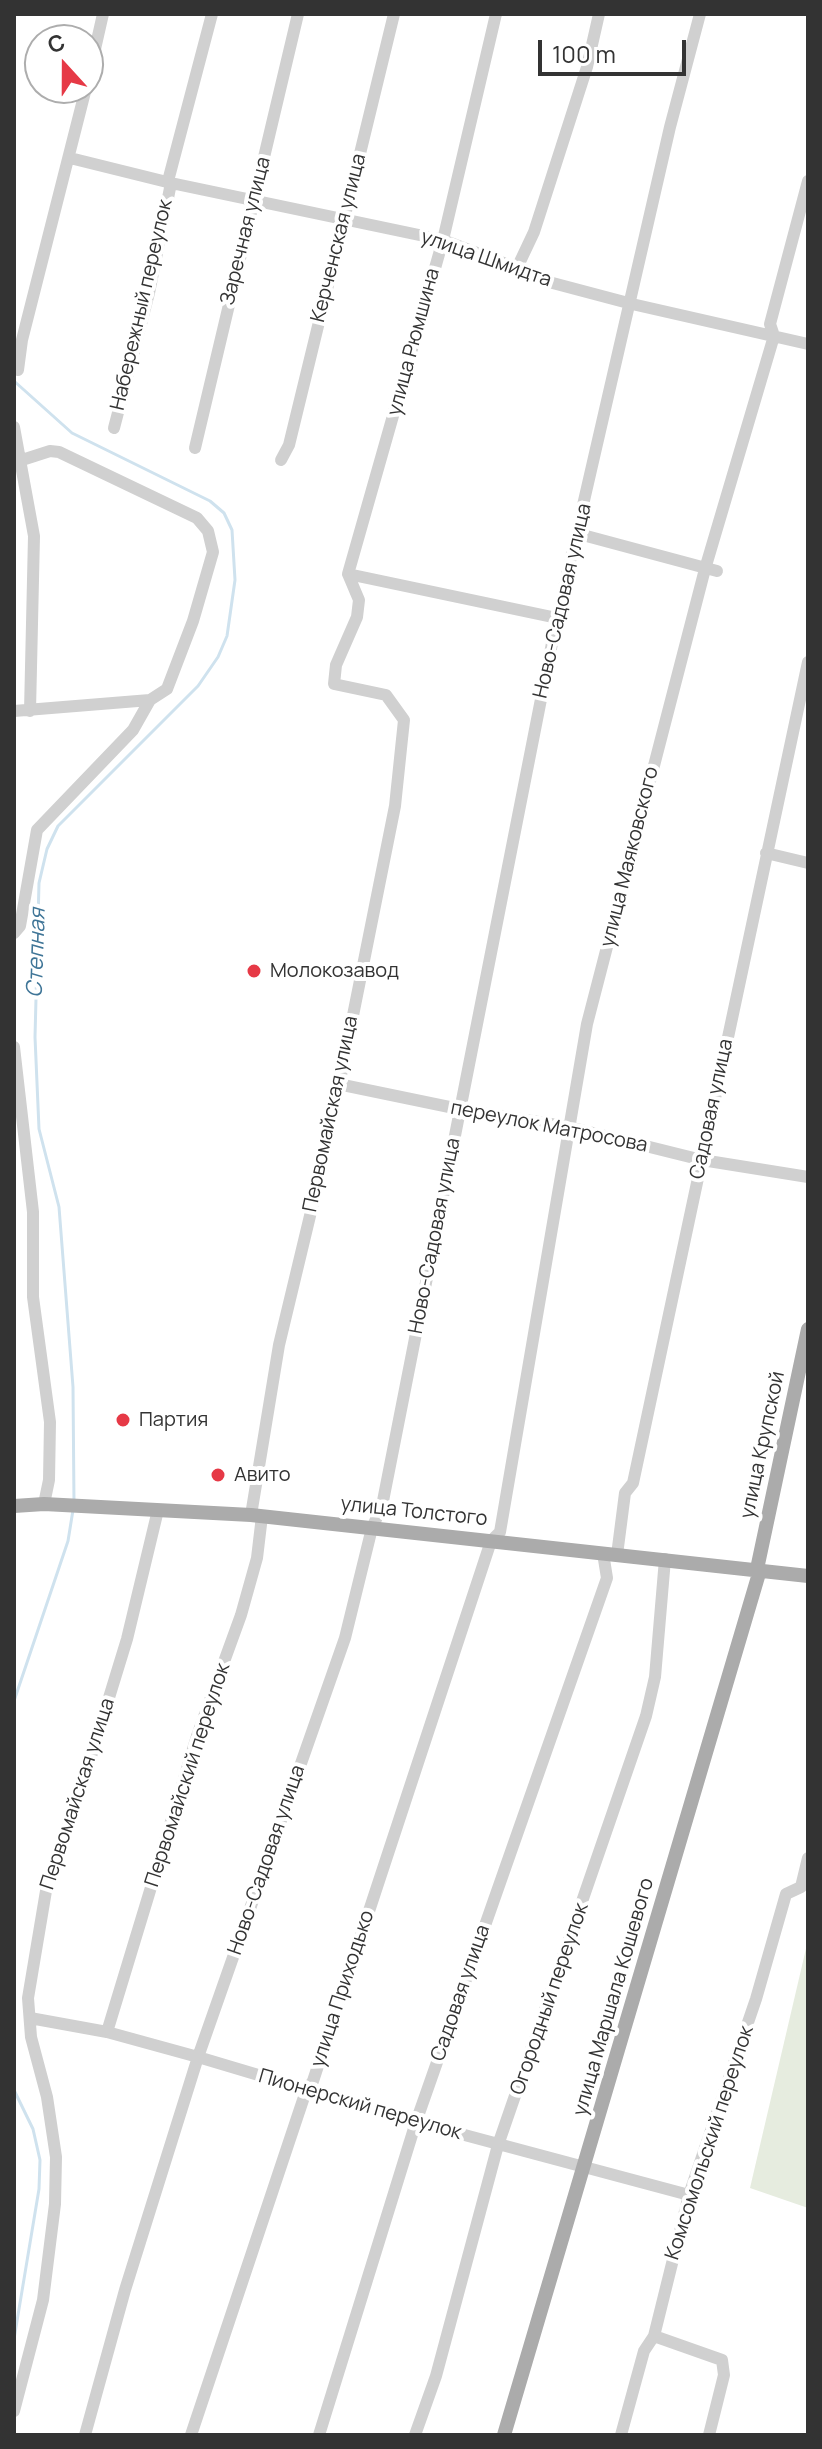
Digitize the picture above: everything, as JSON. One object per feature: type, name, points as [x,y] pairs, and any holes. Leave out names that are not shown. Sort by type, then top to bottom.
[{"type":"main road","name":"улица Крупской","points":[[758,1569],[808,1329]]},
{"type":"main road","name":"улица Толстого","points":[[14,1506],[48,1504],[257,1516],[808,1576]]},
{"type":"main road","name":"улица Маршала Кошевого","points":[[504,2435],[758,1569]]},
{"type":"street","name":"Набережный переулок","points":[[114,428],[149,293],[170,182],[212,14]]},
{"type":"street","name":"Заречная улица","points":[[195,448],[298,14]]},
{"type":"street","name":"Керченская улица","points":[[281,460],[289,445],[394,14]]},
{"type":"street","name":"улица Рюмшина","points":[[348,574],[443,240],[496,14]]},
{"type":"street","points":[[517,268],[534,232],[573,112],[599,14]]},
{"type":"street","name":"Ново-Садовая улица","points":[[85,2435],[125,2290],[198,2057],[345,1638],[372,1528],[382,1506],[557,618],[632,304],[670,127],[700,14]]},
{"type":"street","points":[[18,370],[22,340],[82,104]]},
{"type":"street","name":"улица Шмидта","points":[[70,158],[443,240],[517,268],[530,277],[808,344]]},
{"type":"street","name":"улица Маяковского","points":[[491,1541],[500,1532],[587,1024],[774,336],[770,324],[808,181]]},
{"type":"street","points":[[14,427],[34,536],[30,711]]},
{"type":"street","points":[[14,933],[20,926],[37,830],[133,730],[150,700],[167,689],[182,653],[213,552],[208,531],[197,518],[59,452],[50,451],[22,460]]},
{"type":"street","points":[[579,534],[711,570]]},
{"type":"street","points":[[348,574],[557,618]]},
{"type":"street","name":"Первомайская улица","points":[[257,1516],[279,1345],[338,1084],[395,806],[404,720],[386,695],[334,684],[336,665],[357,617],[359,600],[348,574]]},
{"type":"street","name":"Садовая улица","points":[[319,2435],[416,2122],[607,1578],[625,1493],[633,1483],[808,662]]},
{"type":"street","points":[[14,711],[150,700]]},
{"type":"street","points":[[766,853],[808,863]]},
{"type":"street","points":[[14,1047],[33,1212],[33,1297],[50,1422],[48,1504]]},
{"type":"street","name":"переулок Матросова","points":[[338,1084],[459,1109],[569,1127],[702,1160],[808,1177]]},
{"type":"street","name":"Первомайская улица","points":[[14,2411],[43,2300],[55,2204],[56,2157],[28,1998],[48,1879],[77,1802],[127,1639],[158,1510]]},
{"type":"street","name":"Первомайский переулок","points":[[107,2032],[197,1736],[241,1615],[257,1558],[257,1516]]},
{"type":"street","name":"улица Приходько","points":[[191,2435],[306,2091],[313,2081],[491,1541]]},
{"type":"street","name":"Огородный переулок","points":[[415,2435],[436,2376],[498,2145],[646,1716],[655,1677],[665,1559]]},
{"type":"street","name":"Комсомольский переулок","points":[[621,2435],[644,2351],[654,2336],[689,2195],[756,1999],[786,1894],[801,1887],[808,1858]]},
{"type":"street","name":"Пионерский переулок","points":[[30,2018],[107,2032],[498,2145],[689,2195]]},
{"type":"street","points":[[654,2336],[722,2360],[724,2375],[709,2435]]},
{"type":"shaded area","points":[[808,1940],[808,2208],[750,2188]]},
{"type":"waterway","name":"Степная","points":[[14,381],[72,433],[210,501],[224,513],[232,530],[235,580],[227,636],[218,657],[198,686],[58,826],[47,849],[39,883],[35,1037],[39,1129],[59,1207],[73,1387],[74,1503]]},
{"type":"waterway","name":"Степная","points":[[14,1701],[68,1541],[73,1510]]},
{"type":"waterway","name":"Степная","points":[[14,2090],[33,2129],[40,2160],[39,2189],[14,2339]]},
{"type":"place","name":"Молокозавод","points":[[254,971]]},
{"type":"place","name":"Партия","points":[[123,1420]]},
{"type":"place","name":"Авито","points":[[218,1475]]}]
